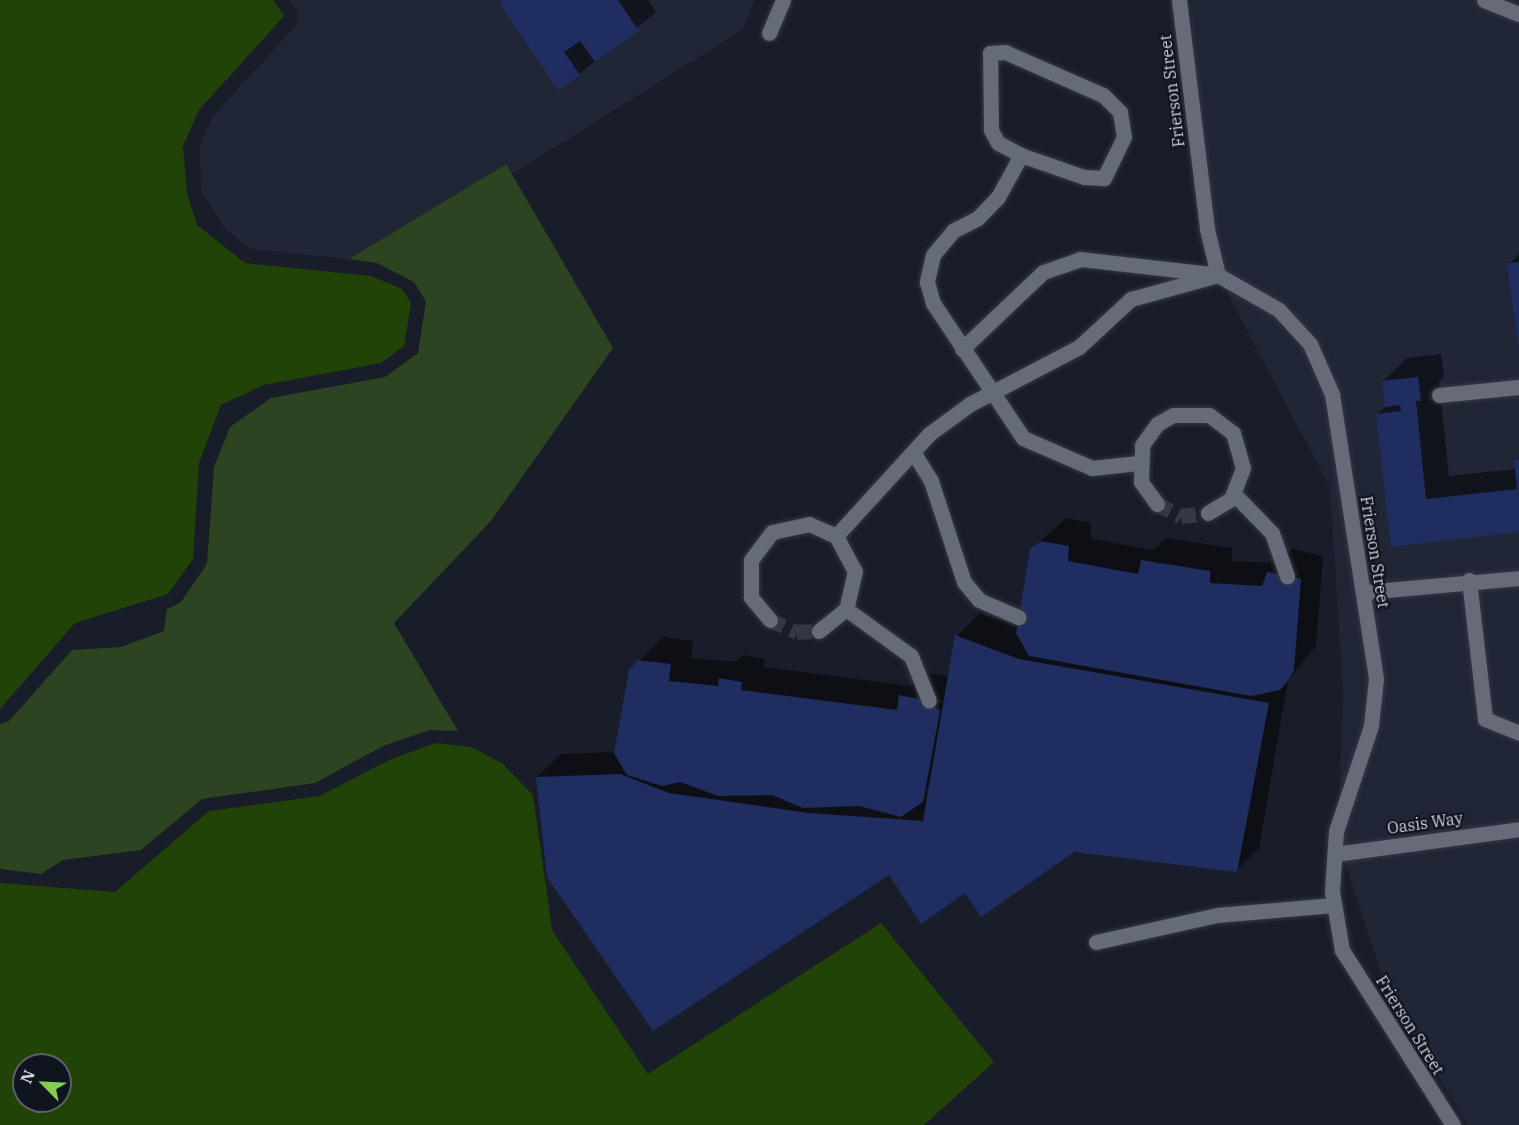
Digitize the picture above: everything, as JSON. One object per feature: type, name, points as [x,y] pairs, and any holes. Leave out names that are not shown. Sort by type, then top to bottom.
[{"type":"street","points":[[768,33],[783,0]]},
{"type":"street","name":"Frierson Street","points":[[1179,0],[1207,229],[1218,275],[1279,310],[1310,344],[1332,394],[1363,592],[1374,691],[1371,726],[1336,831],[1334,905],[1342,950],[1453,1125]]},
{"type":"street","points":[[1484,0],[1519,14]]},
{"type":"street","points":[[1005,52],[1103,95],[1120,112],[1124,137],[1104,178],[1084,177],[1021,154],[998,143],[991,130],[990,53],[1005,52]]},
{"type":"street","points":[[1021,154],[998,197],[978,218],[953,231],[933,255],[927,282],[962,349],[990,394],[1023,438],[1058,457],[1092,468],[1138,463]]},
{"type":"street","points":[[962,349],[1043,272],[1080,259],[1218,275]]},
{"type":"street","points":[[836,536],[913,452],[990,394],[1079,347],[1131,299],[1218,275]]},
{"type":"street","points":[[1439,395],[1519,387]]},
{"type":"street","points":[[1157,504],[1141,482],[1138,463],[1142,445],[1157,424],[1173,415],[1209,415],[1233,433],[1242,449],[1244,468],[1234,494],[1208,513]]},
{"type":"street","points":[[913,452],[931,481],[964,582],[979,600],[1018,617]]},
{"type":"street","points":[[1234,494],[1272,533],[1287,576]]},
{"type":"street","points":[[770,620],[751,597],[748,579],[759,545],[790,525],[808,524],[836,536],[855,571],[846,609],[819,632]]},
{"type":"street","points":[[1363,592],[1469,580],[1519,578]]},
{"type":"street","points":[[1469,580],[1485,719],[1519,733]]},
{"type":"street","points":[[846,609],[911,656],[929,701]]},
{"type":"street","name":"Oasis Way","points":[[1335,854],[1519,829]]},
{"type":"street","points":[[1096,942],[1217,915],[1334,905]]},
{"type":"shaded area","points":[[0,0],[273,0],[284,16],[199,110],[183,146],[187,193],[197,225],[245,263],[371,276],[402,289],[411,303],[404,346],[381,363],[264,385],[221,405],[199,463],[193,559],[168,594],[75,623],[0,709]]},
{"type":"shaded area","points":[[290,0],[755,0],[742,30],[512,174],[505,164],[349,259],[251,249],[226,230],[202,192],[199,149],[212,118],[296,25],[298,13]]},
{"type":"shaded area","points":[[1191,0],[1519,0],[1519,1125],[1468,1125],[1389,997],[1338,841],[1343,692],[1330,487],[1200,242]]},
{"type":"shaded area","points":[[506,164],[613,348],[491,521],[394,623],[458,731],[430,730],[383,746],[315,783],[202,799],[141,850],[63,860],[41,874],[0,869],[0,724],[9,721],[72,650],[121,647],[164,631],[167,609],[181,602],[207,564],[214,467],[230,427],[271,398],[385,377],[418,353],[426,301],[414,282],[377,263],[349,259]]},
{"type":"shaded area","points":[[436,743],[471,747],[503,764],[533,795],[552,930],[648,1074],[881,923],[994,1062],[924,1125],[0,1125],[0,883],[115,892],[209,811],[320,796],[389,760]]},
{"type":"building","points":[[503,0],[618,0],[639,31],[595,62],[580,41],[564,52],[580,75],[558,90],[499,3]]},
{"type":"building","points":[[1519,262],[1519,344],[1518,344],[1507,263]]},
{"type":"building","points":[[1418,377],[1421,401],[1416,401],[1426,499],[1517,489],[1514,461],[1519,460],[1519,532],[1391,547],[1376,414],[1401,411],[1400,405],[1385,407],[1382,381]]},
{"type":"building","points":[[1041,541],[1069,546],[1068,561],[1138,574],[1141,560],[1210,571],[1210,583],[1262,586],[1267,572],[1301,579],[1294,670],[1280,690],[1251,696],[1029,656],[1016,633],[1030,549]]},
{"type":"building","points":[[955,635],[1019,659],[1269,703],[1237,872],[1074,852],[981,917],[965,893],[921,924],[889,875],[653,1031],[547,877],[536,777],[620,774],[669,793],[809,813],[923,821]]},
{"type":"building","points":[[638,660],[671,664],[669,681],[718,686],[719,678],[742,682],[741,690],[897,710],[899,695],[929,701],[940,711],[923,802],[901,817],[859,806],[803,808],[772,795],[718,796],[680,782],[662,786],[627,775],[614,753],[629,670]]},
{"type":"tunnel","points":[[1157,504],[1181,516],[1208,513]]},
{"type":"tunnel","points":[[770,620],[797,632],[819,631]]}]
